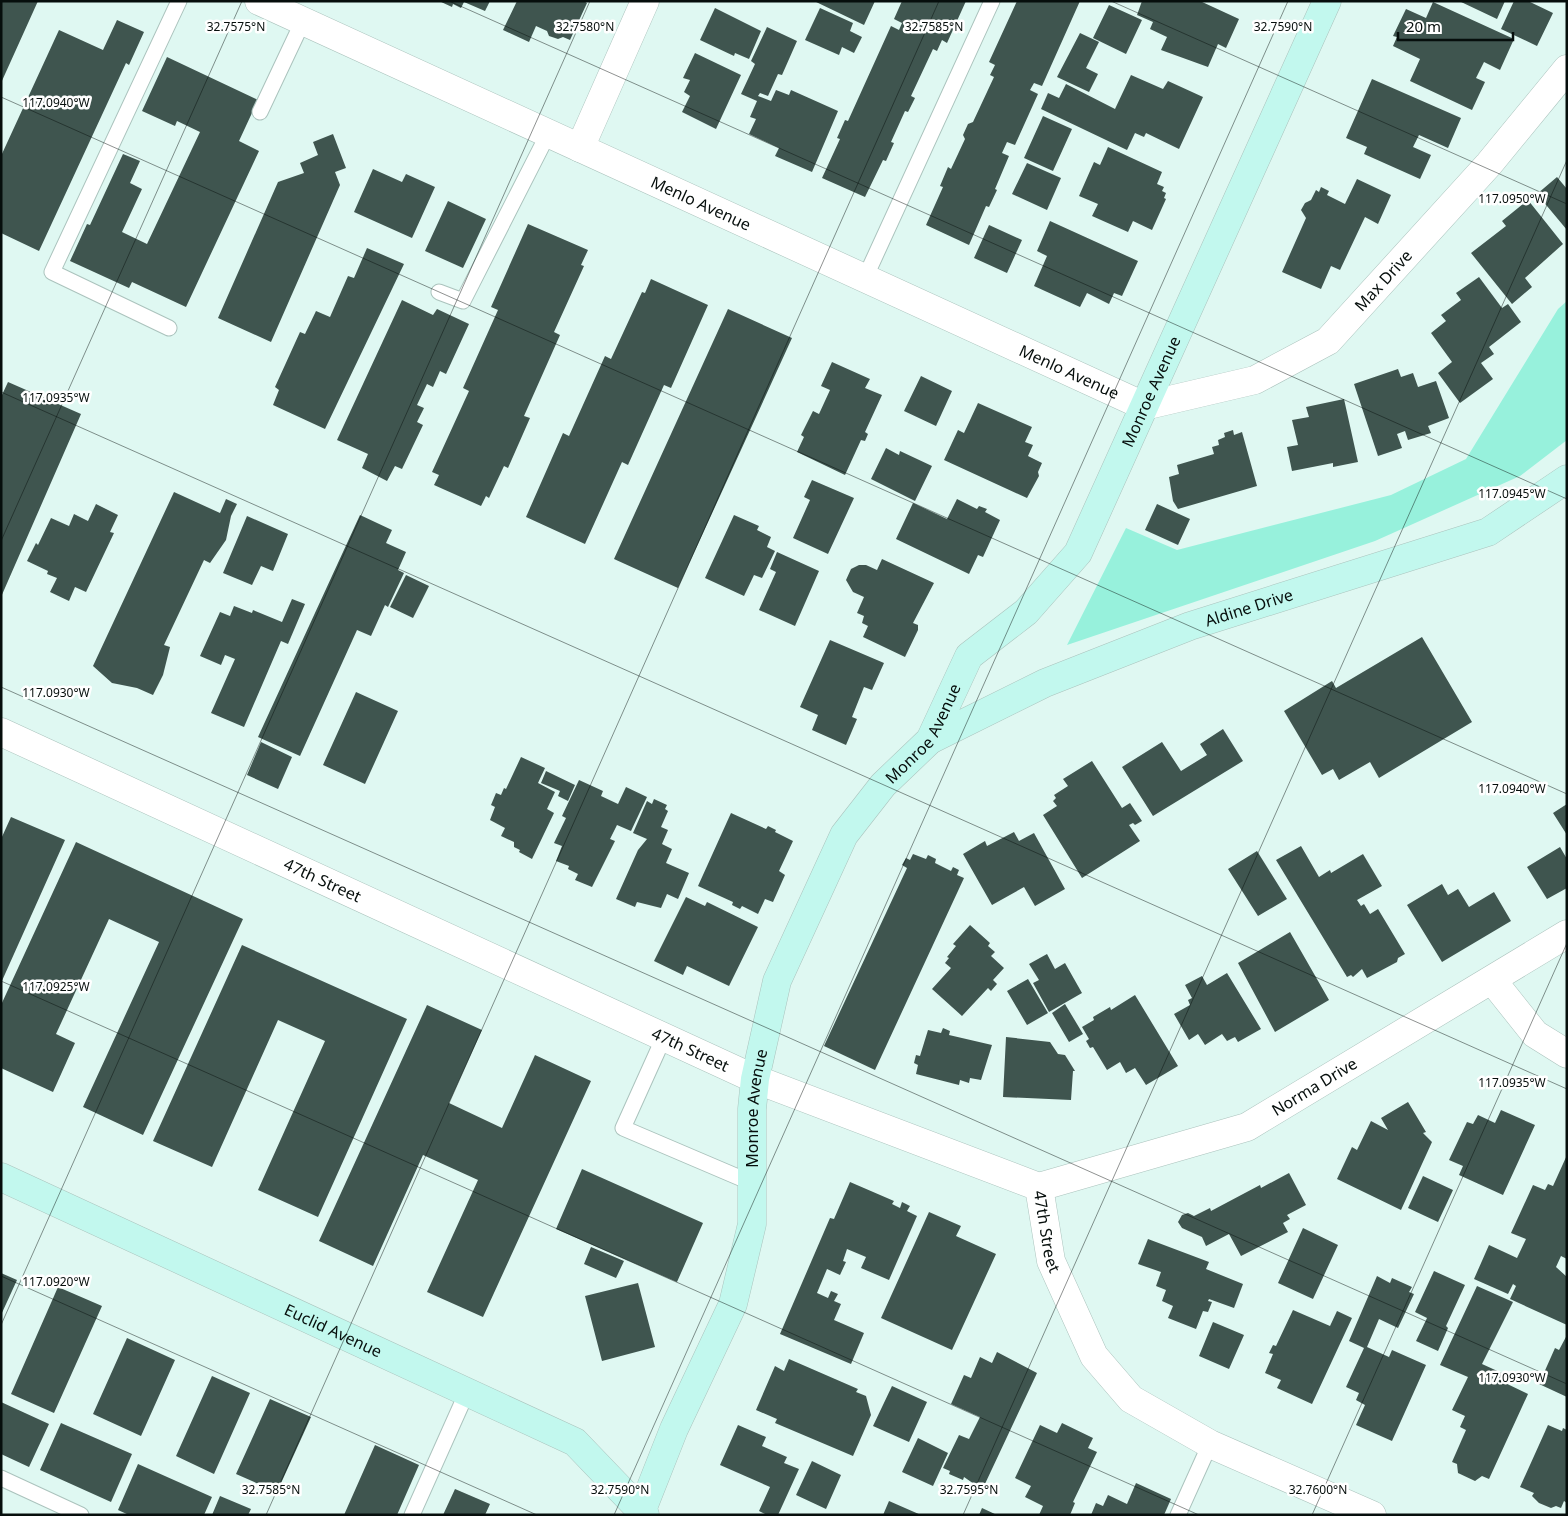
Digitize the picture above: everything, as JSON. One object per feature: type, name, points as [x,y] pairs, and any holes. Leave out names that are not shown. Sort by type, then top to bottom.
[{"type":"main road","name":"Monroe Avenue","points":[[642,1513],[674,1428],[734,1304],[752,1224],[752,1109],[755,1079],[777,981],[844,836],[883,785],[930,740],[969,656],[1026,612],[1078,553],[1327,1]]},
{"type":"main road","name":"Aldine Drive","points":[[930,740],[1045,683],[1190,626],[1488,532],[1567,478]]},
{"type":"main road","name":"Euclid Avenue","points":[[1,1177],[575,1442],[642,1513]]},
{"type":"street","name":"Menlo Avenue","points":[[259,1],[1144,406]]},
{"type":"street","points":[[580,148],[645,1]]},
{"type":"street","name":"Max Drive","points":[[1144,406],[1254,380],[1328,340],[1489,164],[1567,69]]},
{"type":"street","name":"47th Street","points":[[1,732],[755,1079],[1039,1187],[1051,1261],[1094,1356],[1131,1399],[1210,1444],[1372,1515]]},
{"type":"street","name":"Norma Drive","points":[[1039,1187],[1247,1127],[1567,934]]},
{"type":"street","points":[[1492,980],[1535,1034],[1567,1054]]},
{"type":"lane","points":[[169,328],[52,272],[179,1]]},
{"type":"lane","points":[[865,278],[992,1]]},
{"type":"lane","points":[[260,112],[303,21]]},
{"type":"lane","points":[[439,292],[462,301],[548,134]]},
{"type":"lane","points":[[664,1037],[623,1128],[752,1183]]},
{"type":"lane","points":[[412,1515],[467,1392]]},
{"type":"lane","points":[[1178,1515],[1210,1444]]},
{"type":"lane","points":[[1,1478],[82,1515]]},
{"type":"green space","points":[[1567,301],[1567,440],[1520,476],[1375,541],[1067,645],[1126,528],[1177,550],[1391,495],[1466,459],[1558,309]]},
{"type":"building","points":[[1,1],[38,1],[1,83]]},
{"type":"building","points":[[439,1],[490,1],[485,11],[464,2],[461,8],[453,4],[452,7]]},
{"type":"building","points":[[517,1],[584,1],[587,3],[570,40],[563,37],[558,39],[549,36],[547,31],[536,26],[529,42],[503,30]]},
{"type":"building","points":[[814,1],[875,1],[864,25]]},
{"type":"building","points":[[902,1],[966,1],[947,43],[942,40],[937,51],[933,49],[911,96],[915,98],[908,112],[905,111],[891,142],[894,143],[886,161],[883,160],[865,197],[822,178],[840,139],[837,138],[845,120],[848,121],[891,26],[899,30],[902,23],[894,19]]},
{"type":"building","points":[[1017,1],[1080,1],[1042,86],[1034,83],[1030,90],[1038,94],[1015,145],[1007,142],[1002,153],[1009,156],[995,189],[997,190],[989,207],[986,206],[969,245],[926,225],[943,187],[940,186],[948,167],[951,169],[965,139],[963,135],[968,124],[973,122],[994,77],[990,75],[995,65],[989,62]]},
{"type":"building","points":[[1142,1],[1200,1],[1239,19],[1226,48],[1218,44],[1208,67],[1161,50],[1167,37],[1150,29],[1153,22],[1137,15]]},
{"type":"building","points":[[1459,1],[1505,1],[1497,19]]},
{"type":"building","points":[[1514,1],[1528,1],[1553,13],[1537,46],[1501,29]]},
{"type":"building","points":[[1433,2],[1514,39],[1500,70],[1484,62],[1476,78],[1485,82],[1472,110],[1410,81],[1420,59],[1393,46],[1397,37],[1393,36],[1406,9],[1426,18]]},
{"type":"building","points":[[1109,5],[1142,20],[1126,54],[1093,38]]},
{"type":"building","points":[[715,8],[761,31],[749,59],[735,53],[734,56],[700,40]]},
{"type":"building","points":[[820,8],[853,23],[850,31],[862,37],[854,53],[842,47],[839,55],[805,40]]},
{"type":"building","points":[[117,20],[144,32],[129,65],[126,63],[39,251],[1,233],[1,156],[59,30],[103,50]]},
{"type":"building","points":[[767,27],[797,41],[782,75],[778,74],[768,96],[760,93],[758,96],[771,101],[776,90],[789,95],[791,90],[838,111],[812,172],[775,156],[779,148],[749,134],[756,119],[750,117],[757,101],[741,94],[755,64],[751,61]]},
{"type":"building","points":[[1080,33],[1099,42],[1086,68],[1098,74],[1089,92],[1057,77]]},
{"type":"building","points":[[695,53],[741,75],[716,129],[682,112],[690,96],[684,92],[690,80],[683,78]]},
{"type":"building","points":[[167,57],[258,100],[239,141],[259,151],[186,307],[132,282],[129,288],[70,261],[87,224],[90,225],[123,154],[140,161],[130,183],[142,189],[122,232],[147,244],[200,132],[177,121],[175,126],[142,111]]},
{"type":"building","points":[[1131,75],[1163,89],[1168,81],[1203,97],[1179,149],[1146,133],[1144,137],[1135,133],[1127,150],[1041,109],[1048,93],[1059,98],[1066,84],[1115,109]]},
{"type":"building","points":[[1372,79],[1461,118],[1448,148],[1419,135],[1413,147],[1431,155],[1420,179],[1364,154],[1367,147],[1346,138]]},
{"type":"building","points":[[1043,116],[1072,129],[1053,171],[1024,158]]},
{"type":"building","points":[[333,134],[346,168],[335,172],[340,185],[271,342],[218,318],[278,182],[304,173],[300,163],[318,155],[313,142]]},
{"type":"building","points":[[1108,147],[1162,172],[1157,184],[1164,187],[1162,191],[1166,193],[1164,198],[1166,199],[1152,230],[1133,221],[1128,232],[1092,216],[1098,204],[1079,196],[1094,162],[1100,165]]},
{"type":"building","points":[[1027,163],[1061,178],[1047,210],[1012,194]]},
{"type":"building","points":[[373,169],[402,182],[406,174],[435,187],[412,238],[354,212]]},
{"type":"building","points":[[1557,177],[1567,189],[1567,230],[1537,194]]},
{"type":"building","points":[[1357,179],[1391,195],[1378,224],[1365,217],[1340,270],[1331,266],[1321,289],[1282,272],[1306,218],[1301,210],[1305,203],[1311,200],[1316,190],[1319,192],[1321,187],[1329,191],[1327,195],[1345,204]]},
{"type":"building","points":[[1528,200],[1563,244],[1525,278],[1532,287],[1512,304],[1471,253],[1506,226],[1502,221]]},
{"type":"building","points":[[448,201],[486,219],[463,268],[425,251]]},
{"type":"building","points":[[1050,221],[1138,261],[1122,296],[1114,293],[1109,304],[1087,293],[1080,307],[1034,286],[1047,256],[1037,251]]},
{"type":"building","points":[[528,224],[588,250],[581,265],[584,266],[554,332],[560,335],[524,416],[530,418],[508,468],[504,466],[489,498],[486,496],[481,506],[434,485],[439,475],[432,472],[469,391],[463,388],[498,310],[491,307]]},
{"type":"building","points":[[989,225],[1022,240],[1007,273],[974,258]]},
{"type":"building","points":[[367,248],[404,264],[325,429],[273,405],[279,390],[275,387],[300,332],[305,334],[316,311],[330,317],[348,276],[354,278]]},
{"type":"building","points":[[1479,277],[1502,308],[1508,304],[1521,322],[1489,347],[1494,354],[1481,363],[1493,379],[1460,403],[1438,373],[1452,362],[1431,333],[1446,321],[1441,315],[1461,300],[1456,293]]},
{"type":"building","points":[[651,279],[708,305],[671,388],[664,385],[628,465],[622,462],[585,544],[526,517],[563,433],[569,436],[605,356],[611,359],[642,292],[645,293]]},
{"type":"building","points":[[402,300],[433,315],[437,309],[469,324],[446,374],[440,371],[433,387],[427,384],[417,405],[424,408],[417,422],[423,425],[402,469],[395,466],[387,481],[362,468],[368,454],[337,440]]},
{"type":"building","points":[[728,309],[792,338],[678,588],[614,559]]},
{"type":"building","points":[[832,362],[870,379],[865,388],[882,395],[865,432],[868,434],[865,441],[861,440],[845,475],[797,452],[804,437],[801,435],[813,411],[819,414],[830,390],[821,386]]},
{"type":"building","points":[[1398,369],[1401,377],[1413,373],[1418,387],[1436,381],[1449,418],[1428,426],[1431,433],[1408,440],[1405,431],[1397,434],[1402,448],[1378,456],[1354,384]]},
{"type":"building","points":[[921,376],[952,391],[936,426],[904,411]]},
{"type":"building","points":[[8,382],[81,414],[1,597],[1,397]]},
{"type":"building","points":[[1344,399],[1358,462],[1333,467],[1333,463],[1292,471],[1287,447],[1298,445],[1292,420],[1309,417],[1306,407]]},
{"type":"building","points":[[978,403],[1032,427],[1025,442],[1033,445],[1028,456],[1042,463],[1038,472],[1039,476],[1027,498],[944,460],[958,430],[964,433]]},
{"type":"building","points":[[1233,430],[1234,435],[1242,432],[1257,486],[1178,509],[1173,501],[1169,477],[1179,474],[1177,465],[1214,454],[1212,447],[1219,445],[1218,440],[1225,437],[1224,433]]},
{"type":"building","points":[[886,448],[899,455],[900,451],[932,466],[915,501],[871,479]]},
{"type":"building","points":[[812,480],[854,498],[828,554],[793,538],[810,500],[804,497]]},
{"type":"building","points":[[174,492],[220,513],[226,499],[237,504],[231,516],[226,540],[210,563],[204,560],[164,645],[170,647],[163,675],[153,695],[137,688],[112,683],[93,666]]},
{"type":"building","points":[[957,499],[977,509],[979,506],[987,509],[985,512],[1000,520],[983,557],[978,555],[969,574],[896,539],[913,503],[947,519]]},
{"type":"building","points":[[96,504],[118,515],[110,532],[114,533],[86,592],[75,587],[69,601],[50,592],[57,578],[47,574],[48,571],[27,561],[36,543],[38,545],[51,518],[69,526],[74,514],[88,521]]},
{"type":"building","points":[[1157,504],[1190,519],[1178,545],[1145,530]]},
{"type":"building","points":[[360,515],[392,530],[386,543],[406,552],[398,570],[404,573],[388,607],[385,605],[371,636],[357,630],[300,756],[258,737]]},
{"type":"building","points":[[734,515],[759,526],[757,530],[771,537],[767,547],[775,551],[762,578],[754,575],[744,596],[705,578]]},
{"type":"building","points":[[247,516],[288,534],[273,571],[261,566],[252,585],[223,573]]},
{"type":"building","points":[[777,552],[819,571],[795,626],[759,610],[776,572],[770,569]]},
{"type":"building","points":[[882,559],[934,583],[913,623],[918,625],[918,630],[905,657],[863,637],[868,626],[862,623],[864,616],[857,613],[864,597],[853,592],[846,580],[851,569],[859,565],[866,565],[877,570]]},
{"type":"building","points":[[406,575],[429,586],[413,618],[390,607]]},
{"type":"building","points":[[292,599],[305,604],[288,644],[281,641],[244,727],[211,713],[235,659],[225,655],[221,665],[200,656],[220,612],[230,616],[234,606],[252,613],[253,610],[282,622]]},
{"type":"building","points":[[1422,637],[1472,722],[1379,778],[1370,762],[1339,780],[1333,769],[1322,775],[1284,711],[1332,681],[1336,688]]},
{"type":"building","points":[[830,640],[884,663],[872,690],[864,687],[852,717],[857,719],[846,745],[812,730],[818,715],[800,707]]},
{"type":"building","points":[[356,692],[398,711],[365,784],[323,765]]},
{"type":"building","points":[[1223,729],[1243,761],[1153,816],[1122,767],[1162,742],[1181,771],[1207,755],[1200,744]]},
{"type":"building","points":[[261,742],[292,757],[278,789],[247,775]]},
{"type":"building","points":[[521,757],[545,768],[538,783],[555,792],[547,809],[554,813],[532,859],[519,852],[520,850],[514,847],[514,842],[501,836],[505,828],[490,820],[495,807],[491,805],[496,793],[501,795],[504,788],[506,789]]},
{"type":"building","points":[[1092,761],[1122,808],[1130,803],[1142,821],[1135,825],[1133,823],[1129,825],[1140,841],[1082,878],[1043,815],[1057,806],[1053,801],[1056,798],[1054,795],[1068,786],[1063,779]]},
{"type":"building","points":[[546,771],[575,785],[568,801],[558,796],[560,791],[541,783]]},
{"type":"building","points":[[579,780],[603,791],[601,796],[618,804],[626,787],[647,797],[631,831],[617,825],[610,839],[615,841],[592,887],[575,880],[578,874],[568,869],[569,866],[556,861],[562,846],[554,843],[566,818],[562,816]]},
{"type":"building","points":[[654,799],[667,805],[665,809],[668,811],[661,827],[668,830],[662,844],[672,849],[666,863],[689,873],[678,899],[667,894],[661,908],[637,902],[635,907],[616,899],[638,850],[647,839],[633,833],[647,801],[652,804]]},
{"type":"building","points":[[1567,804],[1567,835],[1553,813]]},
{"type":"building","points":[[731,813],[766,829],[768,826],[776,830],[775,832],[793,841],[779,871],[785,875],[773,902],[765,899],[758,914],[742,906],[740,909],[732,905],[733,902],[698,886]]},
{"type":"building","points":[[11,817],[65,840],[1,983],[1,839]]},
{"type":"building","points":[[1014,832],[1019,841],[1034,833],[1065,889],[1035,906],[1024,887],[992,905],[963,854],[985,841],[987,846]]},
{"type":"building","points":[[76,842],[243,919],[143,1135],[83,1107],[159,942],[109,919],[56,1034],[75,1043],[53,1092],[1,1068],[1,1005]]},
{"type":"building","points":[[1301,846],[1319,877],[1330,870],[1331,873],[1363,854],[1382,886],[1357,900],[1361,906],[1364,904],[1370,914],[1378,909],[1405,954],[1398,958],[1397,962],[1367,978],[1362,969],[1353,977],[1351,975],[1347,977],[1276,860]]},
{"type":"building","points":[[1560,847],[1567,859],[1567,888],[1547,899],[1527,867]]},
{"type":"building","points":[[1257,851],[1287,899],[1258,916],[1228,869]]},
{"type":"building","points":[[913,854],[926,859],[928,855],[936,859],[935,863],[951,871],[953,867],[959,870],[957,875],[964,878],[875,1070],[824,1046],[907,868],[902,865],[906,858],[910,860]]},
{"type":"building","points":[[1442,884],[1448,895],[1458,889],[1469,907],[1494,892],[1511,921],[1442,962],[1407,905]]},
{"type":"building","points":[[686,897],[705,906],[707,902],[758,927],[729,986],[687,966],[683,975],[654,961]]},
{"type":"building","points":[[970,925],[990,943],[988,946],[995,952],[991,956],[1004,968],[993,980],[997,984],[991,991],[988,988],[962,1016],[932,989],[951,968],[945,963],[949,958],[947,957],[956,946],[953,944]]},
{"type":"building","points":[[1290,932],[1329,1000],[1275,1032],[1238,963]]},
{"type":"building","points":[[242,945],[407,1019],[318,1217],[258,1190],[325,1041],[278,1020],[212,1167],[153,1141]]},
{"type":"building","points":[[1047,954],[1055,969],[1065,963],[1082,993],[1049,1012],[1033,983],[1039,980],[1029,964]]},
{"type":"building","points":[[1227,973],[1261,1029],[1238,1042],[1235,1037],[1227,1041],[1222,1034],[1205,1045],[1198,1034],[1189,1040],[1174,1014],[1190,1005],[1188,1000],[1192,998],[1185,985],[1202,976],[1207,985]]},
{"type":"building","points":[[1028,979],[1048,1013],[1027,1025],[1007,991]]},
{"type":"building","points":[[1135,995],[1178,1066],[1146,1085],[1135,1068],[1126,1073],[1120,1062],[1107,1070],[1093,1047],[1090,1048],[1086,1041],[1089,1039],[1082,1027],[1094,1020],[1093,1017],[1110,1007],[1111,1010]]},
{"type":"building","points":[[1065,1004],[1083,1034],[1069,1042],[1052,1013]]},
{"type":"building","points":[[427,1005],[482,1030],[449,1103],[502,1128],[535,1055],[591,1081],[483,1317],[427,1292],[478,1180],[423,1155],[373,1266],[319,1241]]},
{"type":"building","points":[[943,1028],[950,1031],[949,1035],[992,1045],[981,1080],[970,1078],[969,1083],[960,1080],[959,1085],[916,1074],[918,1065],[914,1063],[916,1055],[920,1056],[928,1030],[941,1033]]},
{"type":"building","points":[[1006,1037],[1050,1042],[1058,1054],[1065,1055],[1075,1071],[1073,1071],[1071,1100],[1003,1097]]},
{"type":"building","points":[[1408,1102],[1426,1132],[1423,1133],[1432,1142],[1401,1210],[1337,1179],[1352,1147],[1357,1150],[1371,1121],[1388,1130],[1381,1118]]},
{"type":"building","points":[[1501,1110],[1535,1125],[1503,1195],[1459,1175],[1463,1166],[1449,1160],[1467,1122],[1473,1124],[1478,1115],[1495,1123]]},
{"type":"building","points":[[1567,1155],[1567,1259],[1561,1256],[1556,1267],[1567,1277],[1567,1325],[1510,1299],[1516,1286],[1513,1284],[1508,1294],[1474,1279],[1489,1245],[1517,1258],[1526,1239],[1511,1233],[1533,1185],[1545,1190],[1548,1184],[1553,1186]]},
{"type":"building","points":[[582,1169],[703,1223],[677,1282],[556,1229]]},
{"type":"building","points":[[1289,1173],[1306,1205],[1287,1215],[1290,1219],[1283,1223],[1288,1232],[1241,1256],[1229,1234],[1206,1246],[1202,1237],[1182,1228],[1178,1222],[1182,1215],[1188,1213],[1194,1216],[1210,1208],[1211,1211],[1260,1185],[1261,1188]]},
{"type":"building","points":[[1423,1176],[1453,1190],[1438,1222],[1408,1208]]},
{"type":"building","points":[[850,1182],[894,1201],[892,1204],[900,1208],[902,1202],[910,1206],[907,1211],[917,1216],[889,1280],[861,1268],[866,1257],[847,1249],[843,1261],[846,1262],[840,1275],[827,1269],[817,1293],[828,1298],[831,1291],[838,1294],[834,1301],[841,1304],[834,1320],[864,1333],[851,1364],[780,1334],[830,1218],[834,1219]]},
{"type":"building","points":[[929,1212],[961,1226],[956,1236],[996,1254],[952,1350],[881,1318]]},
{"type":"building","points":[[1303,1228],[1338,1245],[1313,1299],[1278,1283]]},
{"type":"building","points":[[1148,1239],[1209,1262],[1206,1269],[1243,1284],[1234,1308],[1209,1299],[1208,1301],[1212,1302],[1208,1312],[1203,1311],[1196,1329],[1168,1318],[1173,1306],[1162,1301],[1166,1290],[1156,1286],[1161,1272],[1138,1264]]},
{"type":"building","points":[[591,1247],[624,1261],[616,1278],[584,1264]]},
{"type":"building","points":[[1434,1271],[1465,1285],[1446,1326],[1448,1328],[1438,1351],[1416,1341],[1427,1318],[1415,1312]]},
{"type":"building","points":[[1,1273],[17,1280],[1,1315]]},
{"type":"building","points":[[1377,1276],[1390,1283],[1392,1278],[1412,1287],[1409,1292],[1414,1294],[1398,1328],[1379,1319],[1367,1347],[1389,1357],[1392,1350],[1426,1365],[1392,1441],[1356,1425],[1365,1405],[1356,1400],[1359,1393],[1346,1387],[1364,1348],[1349,1341]]},
{"type":"building","points":[[638,1283],[655,1347],[602,1361],[585,1296]]},
{"type":"building","points":[[1477,1286],[1513,1302],[1482,1364],[1504,1374],[1501,1381],[1528,1394],[1489,1479],[1482,1476],[1475,1481],[1458,1473],[1457,1464],[1452,1462],[1466,1430],[1460,1427],[1465,1416],[1452,1410],[1468,1377],[1440,1365]]},
{"type":"building","points":[[58,1287],[102,1306],[54,1413],[11,1394]]},
{"type":"building","points":[[1293,1310],[1330,1326],[1337,1311],[1352,1318],[1312,1404],[1277,1388],[1281,1380],[1265,1373],[1273,1354],[1269,1353],[1273,1345],[1276,1346]]},
{"type":"building","points":[[1213,1322],[1244,1335],[1229,1369],[1199,1356]]},
{"type":"building","points":[[1567,1335],[1567,1397],[1539,1384],[1555,1348],[1559,1350]]},
{"type":"building","points":[[127,1338],[175,1360],[141,1436],[93,1414]]},
{"type":"building","points":[[997,1352],[1037,1373],[984,1486],[979,1483],[977,1486],[964,1477],[963,1480],[949,1474],[950,1471],[943,1468],[959,1435],[969,1439],[980,1417],[951,1404],[964,1375],[971,1378],[980,1357],[992,1363]]},
{"type":"building","points":[[789,1359],[858,1389],[856,1392],[866,1396],[871,1415],[853,1456],[775,1423],[777,1419],[756,1410],[775,1366],[784,1371]]},
{"type":"building","points":[[212,1376],[250,1393],[214,1474],[176,1456]]},
{"type":"building","points":[[892,1386],[927,1402],[909,1442],[873,1426]]},
{"type":"building","points":[[270,1399],[311,1417],[277,1492],[236,1474]]},
{"type":"building","points":[[1,1402],[49,1424],[29,1467],[1,1454]]},
{"type":"building","points":[[61,1423],[132,1454],[111,1502],[40,1470]]},
{"type":"building","points":[[1062,1423],[1093,1438],[1088,1448],[1097,1452],[1073,1502],[1075,1503],[1070,1515],[1039,1515],[1043,1506],[1025,1497],[1031,1486],[1015,1478],[1040,1425],[1057,1433]]},
{"type":"building","points":[[738,1425],[766,1437],[762,1446],[787,1457],[784,1463],[799,1469],[778,1515],[767,1515],[759,1511],[770,1487],[720,1465]]},
{"type":"building","points":[[1548,1425],[1562,1431],[1563,1428],[1567,1430],[1567,1503],[1564,1501],[1561,1508],[1556,1506],[1551,1508],[1539,1503],[1532,1496],[1534,1493],[1520,1487]]},
{"type":"building","points":[[918,1438],[948,1453],[933,1486],[902,1472]]},
{"type":"building","points":[[375,1445],[419,1465],[397,1515],[344,1515]]},
{"type":"building","points":[[812,1461],[841,1475],[826,1509],[796,1495]]},
{"type":"building","points":[[138,1464],[212,1497],[204,1515],[129,1515],[118,1510]]},
{"type":"building","points":[[1136,1483],[1171,1499],[1164,1515],[1091,1515],[1096,1503],[1103,1506],[1108,1495],[1127,1504]]},
{"type":"building","points":[[455,1489],[490,1504],[485,1515],[443,1515]]},
{"type":"building","points":[[220,1496],[251,1509],[248,1515],[212,1515]]},
{"type":"building","points":[[889,1501],[921,1515],[883,1515]]},
{"type":"building","points":[[982,1508],[997,1515],[979,1515]]}]
